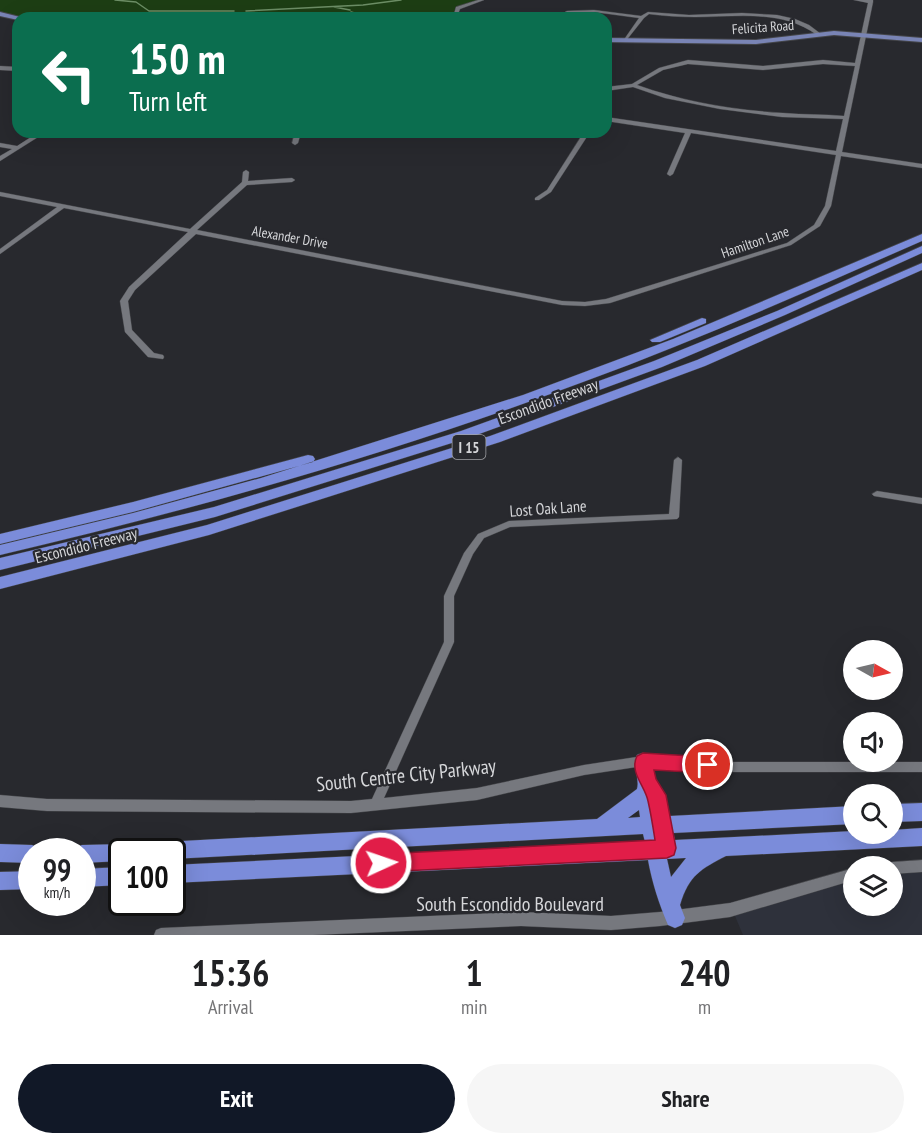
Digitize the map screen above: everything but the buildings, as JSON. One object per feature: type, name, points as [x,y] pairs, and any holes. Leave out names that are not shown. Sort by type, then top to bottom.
[{"type":"highway","name":"Escondido Freeway","points":[[0,538],[133,507],[331,453],[540,384],[650,343],[922,228]]},
{"type":"highway","points":[[0,550],[74,533],[260,483],[528,398],[678,341],[922,237]]},
{"type":"highway","points":[[0,564],[215,512],[466,434],[658,364],[781,313],[922,249]]},
{"type":"highway","name":"Escondido Freeway","points":[[0,583],[209,530],[495,439],[700,363],[922,266]]},
{"type":"highway","points":[[643,761],[646,788],[661,849],[661,878],[673,910]]},
{"type":"highway","points":[[603,826],[646,788]]},
{"type":"highway","points":[[903,813],[922,812]]},
{"type":"highway","points":[[186,849],[843,814]]},
{"type":"highway","points":[[186,873],[922,837]]},
{"type":"highway","points":[[673,910],[674,886],[690,865],[711,853],[732,846]]},
{"type":"highway","points":[[0,853],[18,854]]},
{"type":"highway","points":[[0,881],[18,880]]},
{"type":"main road","name":"Felicita Road","points":[[612,40],[756,42],[819,34],[864,33],[922,40]]},
{"type":"street","points":[[457,12],[458,8],[482,0]]},
{"type":"street","points":[[856,0],[871,1]]},
{"type":"street","name":"Hamilton Lane","points":[[576,304],[619,298],[772,251],[802,238],[817,226],[825,213],[871,1]]},
{"type":"street","points":[[567,12],[602,12]]},
{"type":"street","points":[[612,13],[642,17]]},
{"type":"street","points":[[626,40],[642,17],[648,13],[697,16],[743,14],[795,22],[810,27],[819,34]]},
{"type":"street","points":[[612,88],[633,85],[661,69],[688,62],[763,68],[823,62],[858,64]]},
{"type":"street","points":[[633,85],[672,99],[695,103],[773,114],[847,118]]},
{"type":"street","points":[[612,119],[922,166]]},
{"type":"street","points":[[670,174],[689,131]]},
{"type":"street","points":[[0,159],[34,138]]},
{"type":"street","points":[[295,143],[296,138]]},
{"type":"street","points":[[537,199],[549,191],[583,138]]},
{"type":"street","points":[[0,145],[18,148]]},
{"type":"street","points":[[245,183],[246,172]]},
{"type":"street","points":[[160,357],[151,355],[128,330],[124,302],[132,289],[245,183],[292,180]]},
{"type":"street","name":"Alexander Drive","points":[[0,194],[576,304]]},
{"type":"street","points":[[0,252],[63,206]]},
{"type":"street","name":"Lost Oak Lane","points":[[376,804],[449,642],[449,596],[469,553],[481,536],[509,524],[674,517],[678,460]]},
{"type":"street","points":[[877,494],[922,501]]},
{"type":"street","name":"South Centre City Parkway","points":[[0,801],[47,805],[351,807],[477,794],[584,770],[643,761],[686,762],[730,767],[922,767]]},
{"type":"street","points":[[903,867],[922,866]]},
{"type":"street","name":"South Escondido Boulevard","points":[[161,935],[521,919],[611,923],[673,910],[730,909],[843,877]]},
{"type":"shaded area","points":[[922,866],[922,935],[743,935],[732,909],[843,877],[843,916],[903,916],[903,867]]},
{"type":"green space","points":[[0,0],[482,0],[461,6],[457,12],[12,12],[12,17],[0,14]]},
{"type":"waterway","points":[[115,0],[136,2],[149,11],[234,11]]},
{"type":"waterway","points":[[246,11],[363,5],[401,0]]},
{"type":"waterway","points":[[334,7],[350,10]]},
{"type":"route","points":[[381,863],[667,848],[656,795],[648,782],[643,761],[708,765]]}]
